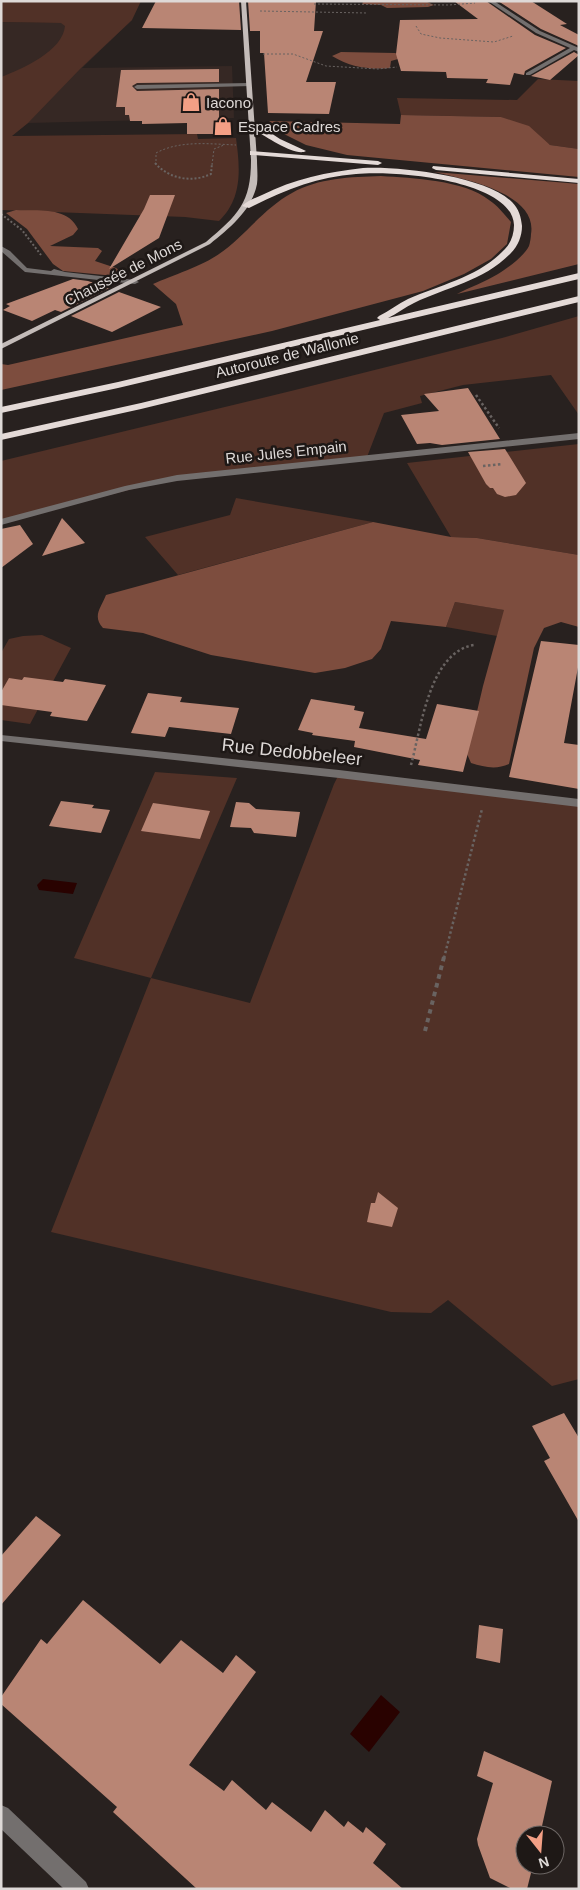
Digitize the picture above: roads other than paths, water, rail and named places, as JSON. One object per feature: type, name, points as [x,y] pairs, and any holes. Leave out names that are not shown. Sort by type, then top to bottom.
[{"type":"highway","points":[[251,124],[291,148],[327,158]]},
{"type":"highway","points":[[253,152],[579,181]]},
{"type":"highway","points":[[253,152],[442,177],[486,189],[513,207],[519,222],[515,241],[509,250],[487,269],[411,302],[368,327]]},
{"type":"highway","points":[[246,206],[289,185],[304,180],[333,174],[380,170]]},
{"type":"highway","name":"Autoroute de Wallonie","points":[[1,410],[368,327],[579,276]]},
{"type":"highway","name":"Autoroute de Wallonie","points":[[1,437],[141,406],[579,300]]},
{"type":"main road","points":[[243,1],[254,183],[246,206]]},
{"type":"main road","name":"Chaussée de Mons","points":[[1,347],[135,282],[208,243],[223,231],[246,206]]},
{"type":"street","points":[[490,2],[541,33],[576,49]]},
{"type":"street","points":[[528,74],[576,49]]},
{"type":"street","points":[[136,87],[248,85]]},
{"type":"street","points":[[1,248],[8,252],[25,270],[135,282]]},
{"type":"street","points":[[54,271],[64,274]]},
{"type":"street","name":"Rue Jules Empain","points":[[1,522],[128,488],[177,478],[579,436]]},
{"type":"street","name":"Rue Dedobbeleer","points":[[1,738],[406,782],[579,803]]},
{"type":"street","points":[[1,1815],[79,1889]]},
{"type":"place","name":"Iacono","points":[[191,102]]},
{"type":"place","name":"Espace Cadres","points":[[223,126]]}]
